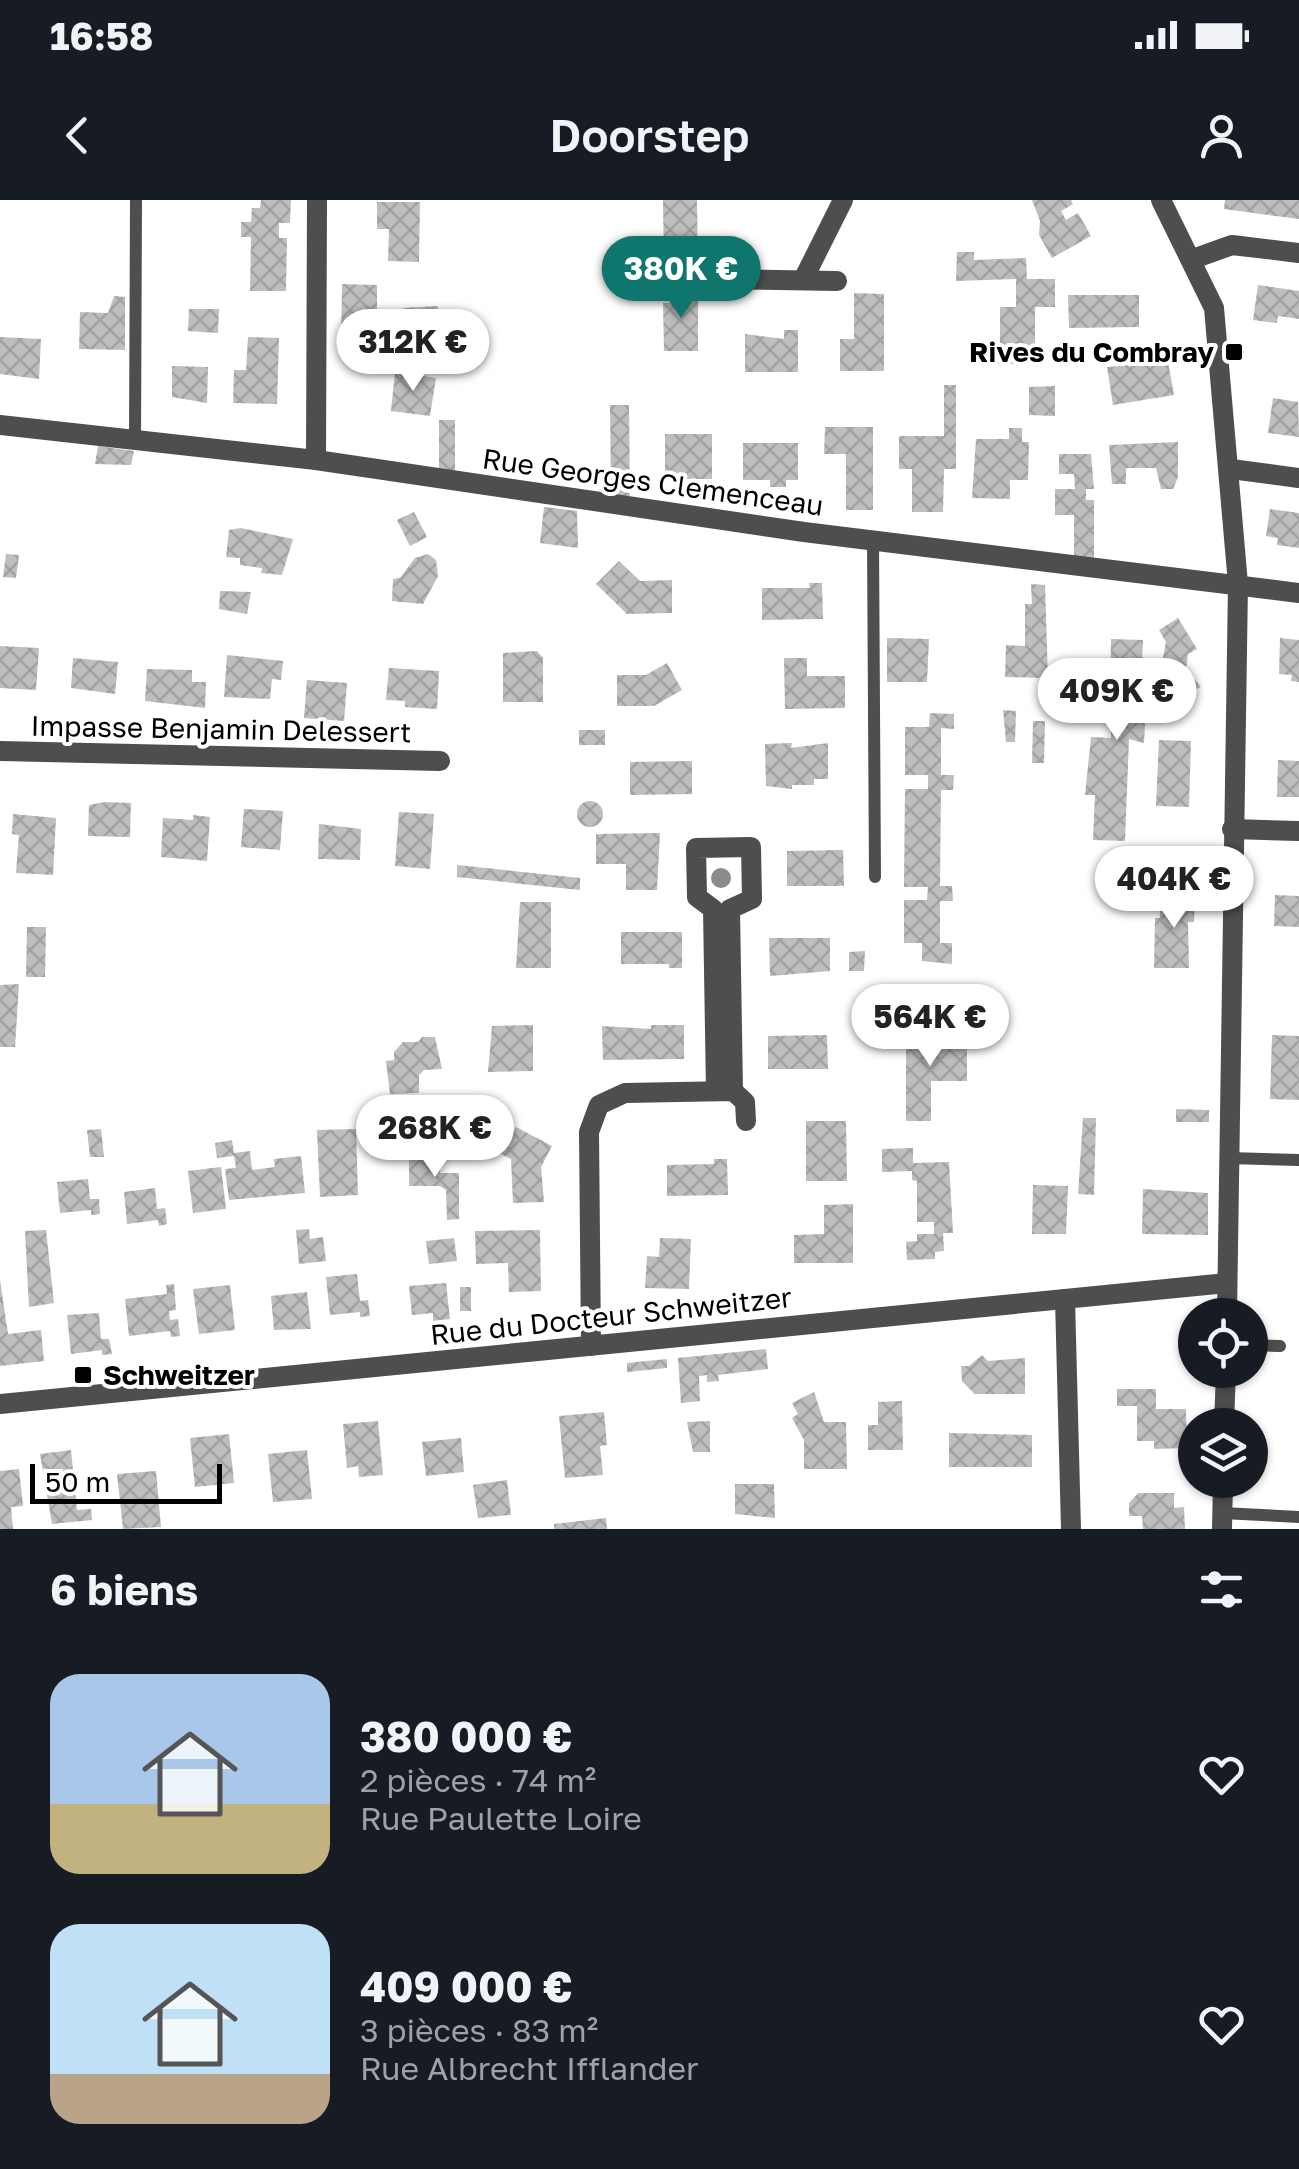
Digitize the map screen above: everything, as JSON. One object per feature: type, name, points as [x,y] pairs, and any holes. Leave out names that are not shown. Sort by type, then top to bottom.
[{"type":"street","points":[[316,200],[316,460]]},
{"type":"street","points":[[803,280],[843,200]]},
{"type":"street","points":[[1162,200],[1214,308],[1238,584],[1227,1298]]},
{"type":"street","points":[[1193,259],[1232,245],[1299,253]]},
{"type":"street","points":[[715,280],[837,281]]},
{"type":"street","name":"Rue Georges Clemenceau","points":[[0,425],[316,460],[873,542],[1299,594]]},
{"type":"street","points":[[1231,469],[1299,478]]},
{"type":"street","name":"Impasse Benjamin Delessert","points":[[0,751],[440,761]]},
{"type":"street","points":[[1232,829],[1299,831]]},
{"type":"street","points":[[721,909],[724,1091]]},
{"type":"street","points":[[591,1346],[589,1132],[600,1104],[625,1093],[724,1091],[746,1102],[746,1120]]},
{"type":"street","name":"Rue du Docteur Schweitzer","points":[[0,1404],[1227,1283]]},
{"type":"street","points":[[1065,1299],[1071,1529]]},
{"type":"lane","points":[[135,440],[136,200]]},
{"type":"lane","points":[[873,542],[874,877]]},
{"type":"lane","points":[[1228,1158],[1299,1160]]},
{"type":"lane","points":[[1268,1346],[1280,1346]]},
{"type":"lane","points":[[1222,1521],[1299,1517]]},
{"type":"building","points":[[261,200],[291,200],[290,223],[279,223],[279,238],[287,238],[286,291],[250,291],[251,237],[241,237],[241,222],[251,222],[252,208],[260,208]]},
{"type":"building","points":[[663,200],[697,200],[698,266],[664,266]]},
{"type":"building","points":[[1032,200],[1071,200],[1073,204],[1061,211],[1066,220],[1078,213],[1091,236],[1052,258],[1039,235],[1040,221]]},
{"type":"building","points":[[1225,200],[1299,200],[1299,219],[1224,209]]},
{"type":"building","points":[[377,202],[420,202],[419,262],[388,261],[389,229],[377,229]]},
{"type":"building","points":[[957,252],[974,252],[974,260],[1026,258],[1027,279],[1055,279],[1055,307],[1035,307],[1035,364],[989,364],[989,345],[1000,345],[1000,307],[1016,307],[1016,279],[956,281]]},
{"type":"building","points":[[342,284],[377,285],[377,332],[355,332],[355,345],[341,345]]},
{"type":"building","points":[[1258,285],[1299,291],[1299,319],[1278,316],[1277,323],[1253,320]]},
{"type":"building","points":[[670,288],[698,288],[698,351],[664,351],[663,303],[670,303]]},
{"type":"building","points":[[854,293],[884,294],[884,371],[840,371],[840,339],[854,339]]},
{"type":"building","points":[[1068,295],[1139,295],[1139,327],[1069,328]]},
{"type":"building","points":[[114,296],[125,297],[125,350],[79,349],[80,312],[108,313]]},
{"type":"building","points":[[438,306],[442,366],[404,361],[403,308]]},
{"type":"building","points":[[189,309],[219,309],[218,333],[188,331]]},
{"type":"building","points":[[784,330],[798,330],[798,372],[745,372],[745,334],[784,339]]},
{"type":"building","points":[[0,337],[41,339],[39,379],[0,374]]},
{"type":"building","points":[[248,337],[279,338],[277,404],[233,403],[234,370],[246,370]]},
{"type":"building","points":[[1168,362],[1174,395],[1113,405],[1107,367]]},
{"type":"building","points":[[172,366],[208,367],[207,403],[172,397]]},
{"type":"building","points":[[395,372],[436,378],[430,416],[391,411]]},
{"type":"building","points":[[944,385],[956,385],[956,469],[944,469],[943,512],[912,512],[912,469],[899,469],[899,436],[944,436]]},
{"type":"building","points":[[1055,386],[1055,416],[1029,415],[1029,387]]},
{"type":"building","points":[[1273,398],[1298,402],[1299,437],[1268,433]]},
{"type":"building","points":[[610,405],[629,405],[630,499],[611,499]]},
{"type":"building","points":[[439,420],[455,420],[455,474],[439,474]]},
{"type":"building","points":[[825,427],[873,427],[873,510],[846,510],[846,454],[824,454]]},
{"type":"building","points":[[1009,428],[1022,428],[1022,442],[1029,442],[1028,480],[1010,480],[1010,499],[972,498],[976,439],[1009,439]]},
{"type":"building","points":[[665,434],[712,434],[712,479],[665,479]]},
{"type":"building","points":[[1178,442],[1178,477],[1173,489],[1161,489],[1156,468],[1126,468],[1126,484],[1112,484],[1109,445]]},
{"type":"building","points":[[743,443],[798,443],[798,480],[786,480],[786,487],[770,487],[770,480],[743,480]]},
{"type":"building","points":[[98,446],[134,451],[131,465],[95,464]]},
{"type":"building","points":[[1059,454],[1091,454],[1094,489],[1086,489],[1086,500],[1094,500],[1094,558],[1074,559],[1074,515],[1055,515],[1055,489],[1075,489],[1074,474],[1059,474]]},
{"type":"building","points":[[544,507],[577,511],[578,548],[540,543]]},
{"type":"building","points":[[1270,509],[1299,513],[1299,548],[1277,545],[1278,538],[1266,536]]},
{"type":"building","points":[[414,512],[427,537],[410,546],[397,520]]},
{"type":"building","points":[[241,528],[293,539],[282,575],[261,573],[262,568],[240,565],[240,558],[226,557],[229,530]]},
{"type":"building","points":[[6,554],[19,555],[16,578],[3,577]]},
{"type":"building","points":[[428,554],[436,560],[438,576],[423,604],[392,601],[393,579],[400,578],[415,558]]},
{"type":"building","points":[[619,561],[640,581],[672,580],[672,613],[627,614],[596,584]]},
{"type":"building","points":[[809,583],[822,583],[823,619],[762,620],[762,588],[810,588]]},
{"type":"building","points":[[1031,584],[1045,585],[1048,678],[1005,677],[1006,645],[1025,646],[1025,604],[1032,604]]},
{"type":"building","points":[[220,591],[251,592],[247,614],[219,609]]},
{"type":"building","points":[[1178,618],[1197,649],[1188,654],[1186,669],[1201,687],[1166,704],[1151,675],[1166,668],[1168,660],[1163,658],[1166,642],[1159,630]]},
{"type":"building","points":[[887,638],[929,639],[927,682],[887,682]]},
{"type":"building","points":[[1280,638],[1299,640],[1299,682],[1291,681],[1292,675],[1279,674]]},
{"type":"building","points":[[1111,639],[1143,640],[1140,708],[1150,708],[1150,720],[1140,720],[1145,724],[1144,743],[1129,739],[1125,841],[1093,840],[1095,795],[1085,795],[1091,737],[1111,738],[1111,711],[1124,712],[1125,700],[1110,700]]},
{"type":"building","points":[[0,646],[39,648],[36,690],[0,688]]},
{"type":"building","points":[[537,651],[543,658],[543,702],[503,702],[503,653]]},
{"type":"building","points":[[227,655],[283,661],[281,680],[272,679],[270,699],[224,697]]},
{"type":"building","points":[[73,658],[118,662],[115,694],[71,688]]},
{"type":"building","points":[[784,658],[807,658],[807,676],[845,676],[845,708],[785,709]]},
{"type":"building","points":[[667,663],[682,690],[654,706],[617,706],[617,675],[646,675]]},
{"type":"building","points":[[389,668],[439,671],[437,709],[405,707],[405,701],[386,700]]},
{"type":"building","points":[[147,669],[192,670],[192,682],[206,682],[205,708],[145,701]]},
{"type":"building","points":[[307,680],[347,683],[344,721],[304,718]]},
{"type":"building","points":[[1003,710],[1016,711],[1015,742],[1006,742]]},
{"type":"building","points":[[930,713],[954,714],[954,729],[941,728],[941,775],[954,775],[953,790],[941,790],[940,886],[952,886],[953,901],[940,901],[940,943],[952,943],[952,964],[922,961],[922,943],[904,943],[904,900],[927,900],[928,887],[904,887],[905,789],[928,789],[928,775],[905,775],[905,727],[929,727]]},
{"type":"building","points":[[1033,721],[1045,721],[1044,763],[1032,763]]},
{"type":"building","points":[[579,730],[605,730],[605,745],[579,745]]},
{"type":"building","points":[[1159,740],[1191,741],[1189,807],[1156,806]]},
{"type":"building","points":[[792,743],[791,748],[828,743],[828,779],[814,779],[814,785],[792,785],[792,789],[766,786],[765,744]]},
{"type":"building","points":[[1278,760],[1299,761],[1299,797],[1277,797]]},
{"type":"building","points":[[692,761],[692,794],[630,795],[630,762]]},
{"type":"building","points":[[590,801],[599,805],[603,814],[599,823],[590,827],[581,823],[577,814],[581,805]]},
{"type":"building","points":[[131,803],[130,837],[88,836],[89,805]]},
{"type":"building","points":[[244,809],[283,811],[280,850],[241,847]]},
{"type":"building","points":[[399,812],[434,814],[430,869],[395,866]]},
{"type":"building","points":[[13,814],[56,818],[53,875],[16,873],[19,835],[12,834]]},
{"type":"building","points":[[193,815],[210,817],[207,861],[161,857],[163,818],[193,820]]},
{"type":"building","points":[[319,824],[361,829],[360,860],[318,859]]},
{"type":"building","points":[[660,833],[657,890],[626,890],[626,864],[596,864],[596,834]]},
{"type":"building","points":[[843,850],[844,886],[787,886],[787,851]]},
{"type":"building","points":[[457,865],[580,878],[580,890],[457,877]]},
{"type":"building","points":[[1160,893],[1195,894],[1194,922],[1188,922],[1189,968],[1154,968]]},
{"type":"building","points":[[1275,895],[1299,896],[1299,927],[1274,926]]},
{"type":"building","points":[[520,902],[551,902],[551,968],[516,968]]},
{"type":"building","points":[[27,927],[46,927],[45,977],[26,977]]},
{"type":"building","points":[[621,932],[682,932],[682,968],[669,968],[669,964],[621,964]]},
{"type":"building","points":[[769,938],[830,938],[830,971],[770,976]]},
{"type":"building","points":[[865,951],[864,971],[849,971],[849,952]]},
{"type":"building","points":[[19,984],[15,1047],[0,1047],[0,985]]},
{"type":"building","points":[[533,1025],[533,1071],[488,1072],[492,1026]]},
{"type":"building","points":[[651,1025],[684,1025],[684,1059],[603,1060],[602,1026],[651,1029]]},
{"type":"building","points":[[906,1031],[951,1032],[951,1045],[967,1045],[967,1081],[931,1081],[931,1121],[906,1121]]},
{"type":"building","points":[[827,1035],[828,1069],[768,1069],[768,1036]]},
{"type":"building","points":[[1272,1035],[1299,1036],[1299,1100],[1270,1099]]},
{"type":"building","points":[[422,1037],[435,1037],[442,1069],[424,1070],[419,1075],[419,1093],[390,1094],[386,1061],[394,1060],[394,1052],[403,1042],[418,1042]]},
{"type":"building","points":[[1176,1109],[1209,1110],[1209,1122],[1176,1122]]},
{"type":"building","points":[[1083,1118],[1096,1118],[1094,1195],[1078,1194]]},
{"type":"building","points":[[806,1121],[846,1121],[847,1181],[806,1181]]},
{"type":"building","points":[[516,1127],[552,1146],[541,1167],[544,1202],[513,1203],[511,1159],[501,1154]]},
{"type":"building","points":[[101,1129],[104,1157],[90,1157],[87,1130]]},
{"type":"building","points":[[356,1129],[358,1195],[320,1197],[317,1130]]},
{"type":"building","points":[[232,1140],[234,1153],[250,1151],[252,1170],[275,1167],[274,1159],[301,1156],[305,1193],[229,1200],[225,1169],[236,1168],[234,1156],[217,1158],[215,1143]]},
{"type":"building","points":[[913,1148],[913,1163],[949,1162],[953,1233],[943,1233],[944,1251],[935,1252],[935,1259],[907,1260],[906,1242],[917,1241],[917,1234],[934,1234],[934,1222],[917,1222],[917,1181],[912,1180],[912,1171],[882,1172],[882,1149]]},
{"type":"building","points":[[409,1154],[440,1154],[440,1173],[459,1173],[459,1219],[447,1220],[446,1190],[440,1186],[409,1186]]},
{"type":"building","points":[[714,1159],[727,1159],[728,1195],[667,1196],[667,1165],[714,1164]]},
{"type":"building","points":[[221,1167],[226,1209],[193,1213],[188,1171]]},
{"type":"building","points":[[88,1179],[90,1199],[99,1199],[100,1214],[91,1215],[91,1210],[60,1213],[57,1182]]},
{"type":"building","points":[[1033,1185],[1068,1186],[1066,1234],[1032,1234]]},
{"type":"building","points":[[155,1188],[157,1209],[165,1208],[167,1224],[159,1226],[158,1220],[127,1224],[124,1192]]},
{"type":"building","points":[[1143,1189],[1208,1193],[1208,1235],[1142,1234]]},
{"type":"building","points":[[853,1204],[853,1263],[794,1263],[794,1235],[824,1234],[824,1205]]},
{"type":"building","points":[[309,1229],[310,1239],[323,1237],[326,1261],[299,1264],[296,1230]]},
{"type":"building","points":[[46,1230],[54,1303],[29,1307],[25,1231]]},
{"type":"building","points":[[540,1230],[541,1291],[509,1292],[508,1263],[476,1264],[475,1231]]},
{"type":"building","points":[[454,1238],[457,1261],[429,1264],[426,1241]]},
{"type":"building","points":[[660,1238],[691,1239],[689,1289],[645,1288],[647,1256],[659,1257]]},
{"type":"building","points":[[357,1274],[360,1301],[368,1300],[370,1316],[360,1317],[360,1312],[330,1315],[326,1277]]},
{"type":"building","points":[[0,1280],[8,1334],[41,1330],[44,1361],[0,1366]]},
{"type":"building","points":[[446,1283],[450,1319],[433,1321],[433,1313],[412,1315],[409,1286]]},
{"type":"building","points":[[174,1284],[176,1310],[169,1311],[170,1320],[178,1319],[180,1336],[171,1337],[170,1331],[129,1336],[125,1299],[167,1294],[166,1285]]},
{"type":"building","points":[[230,1285],[235,1330],[199,1334],[193,1289]]},
{"type":"building","points":[[460,1287],[471,1287],[471,1311],[460,1311]]},
{"type":"building","points":[[307,1292],[311,1329],[274,1330],[271,1296]]},
{"type":"building","points":[[99,1313],[101,1339],[109,1339],[112,1354],[102,1355],[102,1350],[71,1354],[67,1315]]},
{"type":"building","points":[[766,1349],[768,1369],[718,1375],[719,1381],[707,1382],[707,1375],[699,1376],[700,1401],[681,1403],[678,1358]]},
{"type":"building","points":[[982,1355],[988,1361],[1025,1358],[1025,1394],[975,1394],[962,1381],[961,1366],[969,1366]]},
{"type":"building","points":[[667,1359],[667,1368],[627,1372],[627,1363]]},
{"type":"building","points":[[1117,1389],[1156,1389],[1156,1409],[1178,1409],[1178,1448],[1154,1449],[1154,1441],[1137,1441],[1137,1406],[1117,1406]]},
{"type":"building","points":[[814,1392],[824,1422],[846,1422],[847,1469],[804,1469],[804,1440],[792,1418],[798,1414],[792,1403]]},
{"type":"building","points":[[902,1401],[903,1450],[868,1450],[868,1425],[878,1425],[878,1402]]},
{"type":"building","points":[[604,1412],[607,1445],[600,1446],[603,1475],[565,1478],[559,1416]]},
{"type":"building","points":[[378,1421],[383,1475],[359,1477],[358,1466],[347,1468],[343,1424]]},
{"type":"building","points":[[710,1421],[710,1452],[693,1452],[687,1422]]},
{"type":"building","points":[[949,1433],[1032,1435],[1032,1467],[949,1467]]},
{"type":"building","points":[[229,1434],[234,1483],[195,1487],[190,1438]]},
{"type":"building","points":[[461,1438],[464,1472],[426,1476],[422,1442]]},
{"type":"building","points":[[71,1450],[77,1510],[91,1509],[92,1520],[52,1524],[40,1454]]},
{"type":"building","points":[[307,1450],[312,1499],[273,1502],[268,1454]]},
{"type":"building","points":[[19,1469],[23,1506],[11,1507],[13,1529],[0,1529],[0,1471]]},
{"type":"building","points":[[156,1471],[161,1527],[123,1529],[117,1474]]},
{"type":"building","points":[[507,1480],[511,1515],[478,1518],[473,1485]]},
{"type":"building","points":[[735,1484],[774,1484],[775,1518],[735,1514]]},
{"type":"building","points":[[1138,1493],[1174,1493],[1174,1508],[1184,1507],[1185,1529],[1143,1529],[1142,1516],[1129,1516],[1129,1503]]},
{"type":"building","points":[[606,1518],[607,1529],[554,1529],[554,1524]]},
{"type":"place","name":"Rives du Combray","points":[[1234,352]]},
{"type":"place","name":"Schweitzer","points":[[83,1375]]}]
